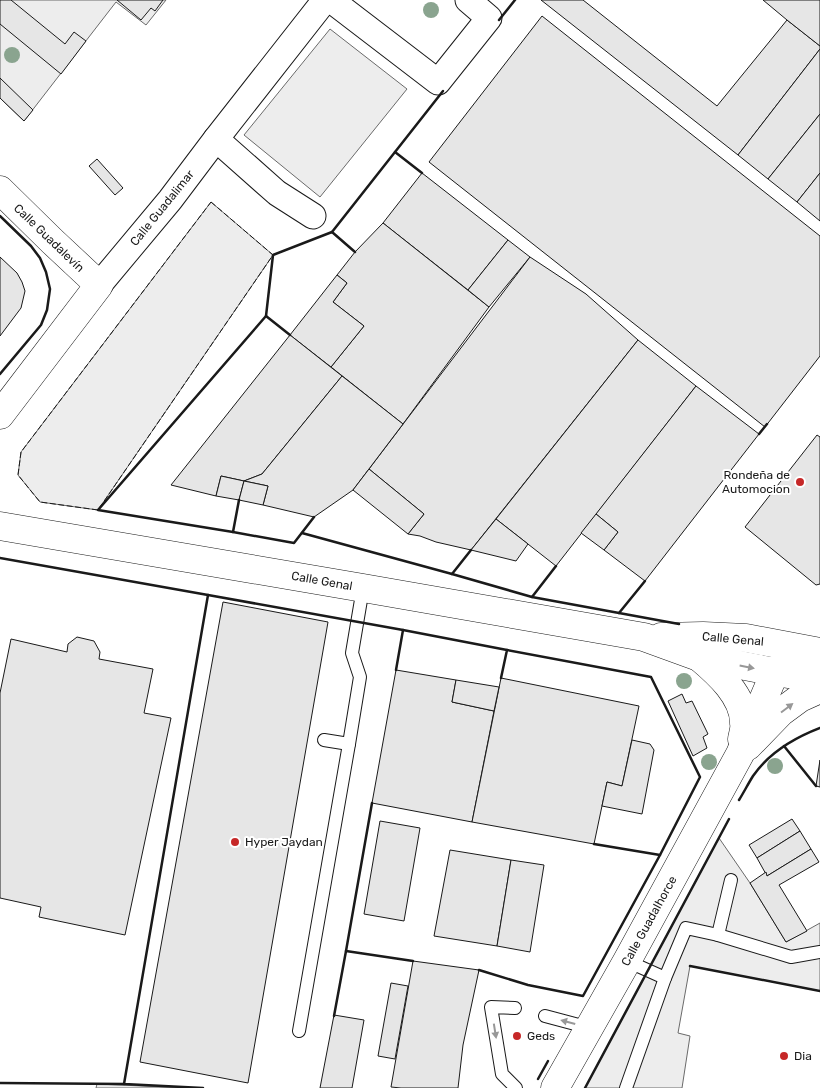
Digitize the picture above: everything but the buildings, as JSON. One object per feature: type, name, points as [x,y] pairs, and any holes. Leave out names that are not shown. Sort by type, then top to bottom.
[{"type":"main road","name":"Calle Guadalevín","points":[[0,190],[99,285]]},
{"type":"main road","name":"Calle Guadalimar","points":[[0,415],[99,285]]},
{"type":"main road","name":"Calle Genal","points":[[0,526],[644,638],[699,657],[820,679]]},
{"type":"main road","name":"Calle Genal","points":[[644,638],[702,636],[746,638],[820,652]]},
{"type":"main road","name":"Calle Guadalhorce","points":[[699,657],[724,680],[740,704],[744,723],[740,754]]},
{"type":"main road","points":[[775,672],[791,660],[820,664]]},
{"type":"main road","name":"Calle Guadalhorce","points":[[556,1088],[740,754],[775,672]]},
{"type":"main road","name":"Calle Guadalhorce","points":[[740,754],[781,712],[800,698],[820,689]]},
{"type":"street","name":"Calle Guadalimar","points":[[99,285],[170,200],[324,0]]},
{"type":"street","points":[[331,0],[438,82],[489,18],[468,0]]},
{"type":"street","points":[[216,139],[277,193],[313,216]]},
{"type":"lane","points":[[299,1031],[360,677],[352,653],[362,588]]},
{"type":"lane","points":[[324,740],[349,744]]},
{"type":"lane","points":[[718,935],[731,880]]},
{"type":"lane","points":[[626,1088],[665,978],[686,928],[718,935],[791,957],[820,952]]},
{"type":"lane","points":[[627,961],[665,978]]},
{"type":"lane","points":[[516,1008],[491,1007],[502,1074],[516,1088]]},
{"type":"lane","points":[[545,1016],[590,1028]]},
{"type":"shaded area","points":[[0,0],[166,0],[146,25],[116,2],[24,121],[0,98]]},
{"type":"shaded area","points":[[330,29],[407,89],[320,197],[244,135]]},
{"type":"shaded area","points":[[211,202],[273,255],[98,510],[40,502],[18,475],[21,452]]},
{"type":"shaded area","points":[[719,838],[750,883],[786,942],[820,923],[820,991],[690,966],[678,1033],[690,1036],[682,1088],[585,1088]]},
{"type":"shaded area","points":[[97,1084],[187,1088],[96,1088]]},
{"type":"fence","points":[[211,202],[273,255],[98,510],[40,502],[18,475],[21,452],[211,202]]},
{"type":"wall","points":[[499,20],[515,0]]},
{"type":"wall","points":[[395,152],[443,91]]},
{"type":"wall","points":[[332,232],[395,152],[422,173]]},
{"type":"wall","points":[[0,216],[31,246],[40,258],[50,289],[47,310],[41,325],[0,374]]},
{"type":"wall","points":[[290,335],[266,316],[273,255],[332,232],[355,252]]},
{"type":"wall","points":[[239,500],[233,532],[98,510],[266,316]]},
{"type":"wall","points":[[759,434],[767,424]]},
{"type":"wall","points":[[233,532],[294,543],[314,517]]},
{"type":"wall","points":[[302,533],[452,574],[471,550]]},
{"type":"wall","points":[[0,558],[208,595]]},
{"type":"wall","points":[[452,574],[532,597],[556,566]]},
{"type":"wall","points":[[645,581],[619,613],[679,624]]},
{"type":"wall","points":[[203,1088],[124,1084],[208,595],[403,630]]},
{"type":"wall","points":[[532,597],[619,613]]},
{"type":"wall","points":[[396,670],[403,630],[507,650],[501,678]]},
{"type":"wall","points":[[507,650],[651,677],[700,777],[660,855]]},
{"type":"wall","points":[[739,800],[753,776],[774,753],[801,736],[820,728]]},
{"type":"wall","points":[[784,746],[816,786]]},
{"type":"wall","points":[[346,951],[372,803]]},
{"type":"wall","points":[[585,1088],[729,819]]},
{"type":"wall","points":[[479,970],[528,985],[583,996],[660,855],[594,844]]},
{"type":"wall","points":[[334,1016],[346,951],[413,961]]},
{"type":"wall","points":[[690,966],[820,991]]},
{"type":"wall","points":[[538,1079],[548,1061]]},
{"type":"wall","points":[[0,1083],[124,1084]]},
{"type":"place","name":"Rondeña de Automocion","points":[[800,482]]},
{"type":"place","name":"Hyper Jaydan","points":[[235,842]]},
{"type":"place","name":"Geds","points":[[517,1036]]},
{"type":"place","name":"Dia","points":[[784,1056]]}]
